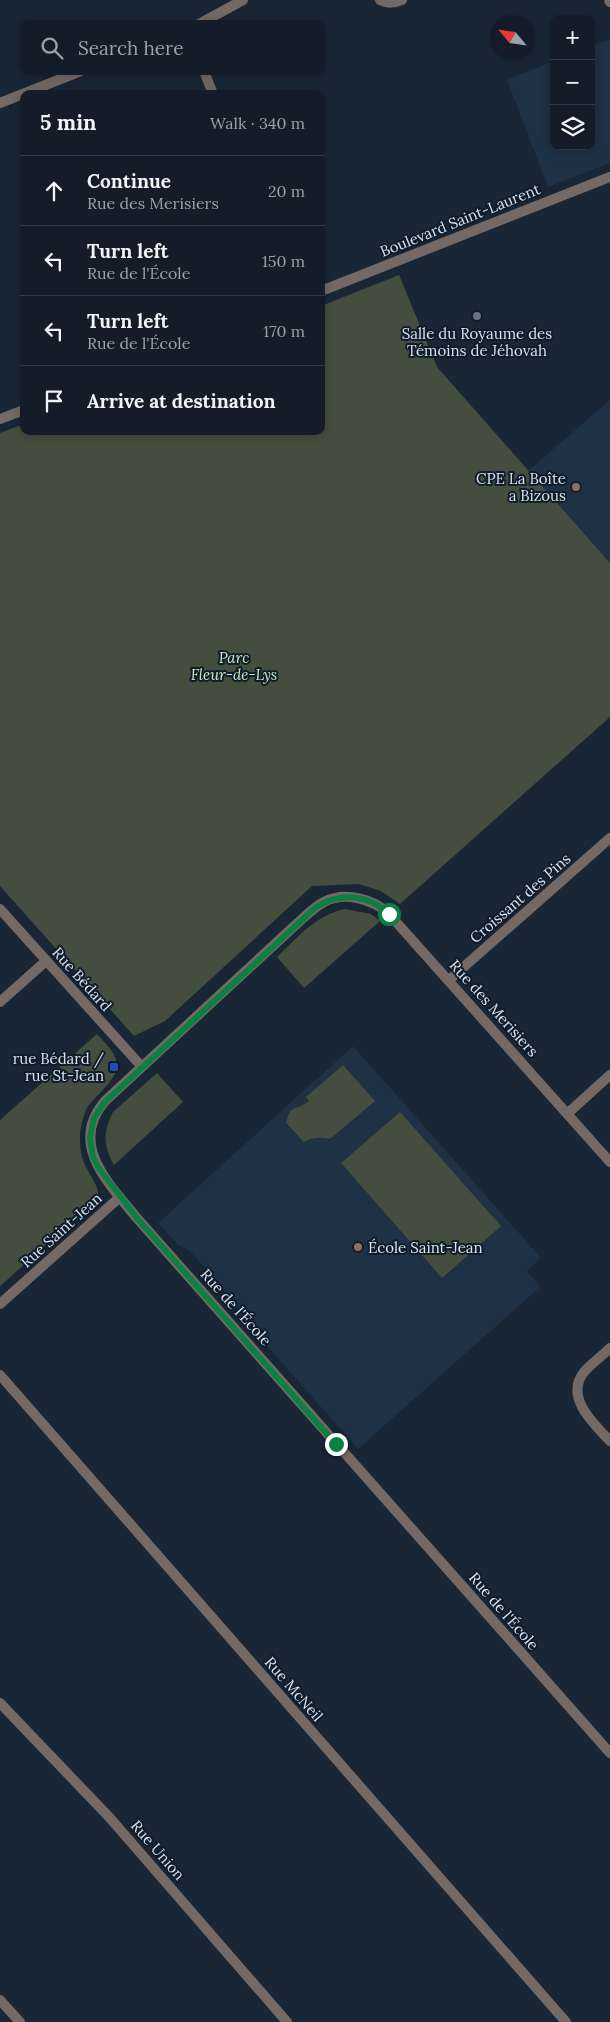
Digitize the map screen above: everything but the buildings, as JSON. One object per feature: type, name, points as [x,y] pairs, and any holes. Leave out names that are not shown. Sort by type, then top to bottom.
[{"type":"street","points":[[206,20],[244,0]]},
{"type":"street","points":[[380,0],[386,3],[395,3],[402,0]]},
{"type":"street","points":[[34,90],[71,75]]},
{"type":"street","points":[[205,75],[211,90]]},
{"type":"street","points":[[0,103],[20,95]]},
{"type":"street","name":"Boulevard Saint-Laurent","points":[[325,289],[610,177]]},
{"type":"street","points":[[0,419],[20,412]]},
{"type":"street","name":"Croissant des Pins","points":[[449,980],[610,838]]},
{"type":"street","name":"Rue des Merisiers","points":[[342,898],[361,898],[383,908],[610,1162]]},
{"type":"street","name":"Rue de l'École","points":[[342,898],[330,899],[315,908],[99,1108],[91,1127],[90,1138],[93,1157],[120,1198],[610,1753]]},
{"type":"street","name":"Rue Bédard","points":[[0,909],[142,1067]]},
{"type":"street","points":[[0,1002],[46,961]]},
{"type":"street","points":[[567,1114],[610,1076]]},
{"type":"street","name":"Rue Saint-Jean","points":[[0,1304],[120,1198]]},
{"type":"street","points":[[610,1348],[583,1373],[578,1384],[578,1394],[579,1403],[587,1415],[610,1441]]},
{"type":"street","name":"Rue McNeil","points":[[0,1375],[566,2022]]},
{"type":"street","name":"Rue Union","points":[[0,1703],[110,1818],[287,2022]]},
{"type":"street","points":[[0,2000],[20,2022]]},
{"type":"shaded area","points":[[610,39],[610,163],[548,187],[507,80],[550,63],[550,150],[595,150],[595,45]]},
{"type":"shaded area","name":"CPE La Boîte a Bizous","points":[[610,400],[610,563],[528,471]]},
{"type":"shaded area","name":"École Saint-Jean","points":[[353,1046],[541,1258],[527,1271],[540,1287],[358,1449],[241,1316],[234,1301],[189,1250],[178,1245],[158,1223]]},
{"type":"green space","name":"Parc Fleur-de-Lys","points":[[399,275],[437,367],[610,563],[610,717],[400,904],[381,891],[359,884],[312,886],[165,1021],[134,1036],[0,886],[0,433],[20,426],[20,435],[325,435],[325,304]]},
{"type":"green space","points":[[345,909],[371,914],[380,921],[304,988],[277,957],[316,922],[325,916]]},
{"type":"green space","points":[[97,1034],[114,1054],[117,1062],[115,1074],[87,1108],[81,1125],[80,1145],[82,1157],[95,1183],[99,1196],[98,1202],[92,1211],[72,1223],[0,1286],[0,1120]]},
{"type":"green space","points":[[343,1065],[375,1101],[330,1139],[317,1138],[304,1142],[286,1123],[290,1112],[309,1101],[306,1097]]},
{"type":"green space","points":[[157,1073],[183,1102],[114,1165],[106,1145],[107,1126],[113,1112]]},
{"type":"green space","points":[[400,1112],[501,1226],[442,1278],[341,1163]]},
{"type":"place","name":"Salle du Royaume des Témoins de Jéhovah","points":[[477,316]]},
{"type":"place","name":"CPE La Boîte a Bizous","points":[[576,487]]},
{"type":"place","name":"rue Bédard / rue St-Jean","points":[[114,1067]]},
{"type":"place","name":"École Saint-Jean","points":[[358,1247]]},
{"type":"route","points":[[336,1444],[120,1198],[93,1157],[90,1138],[91,1127],[99,1108],[105,1102],[315,908],[330,899],[352,897],[369,901],[383,908],[389,914]]}]
